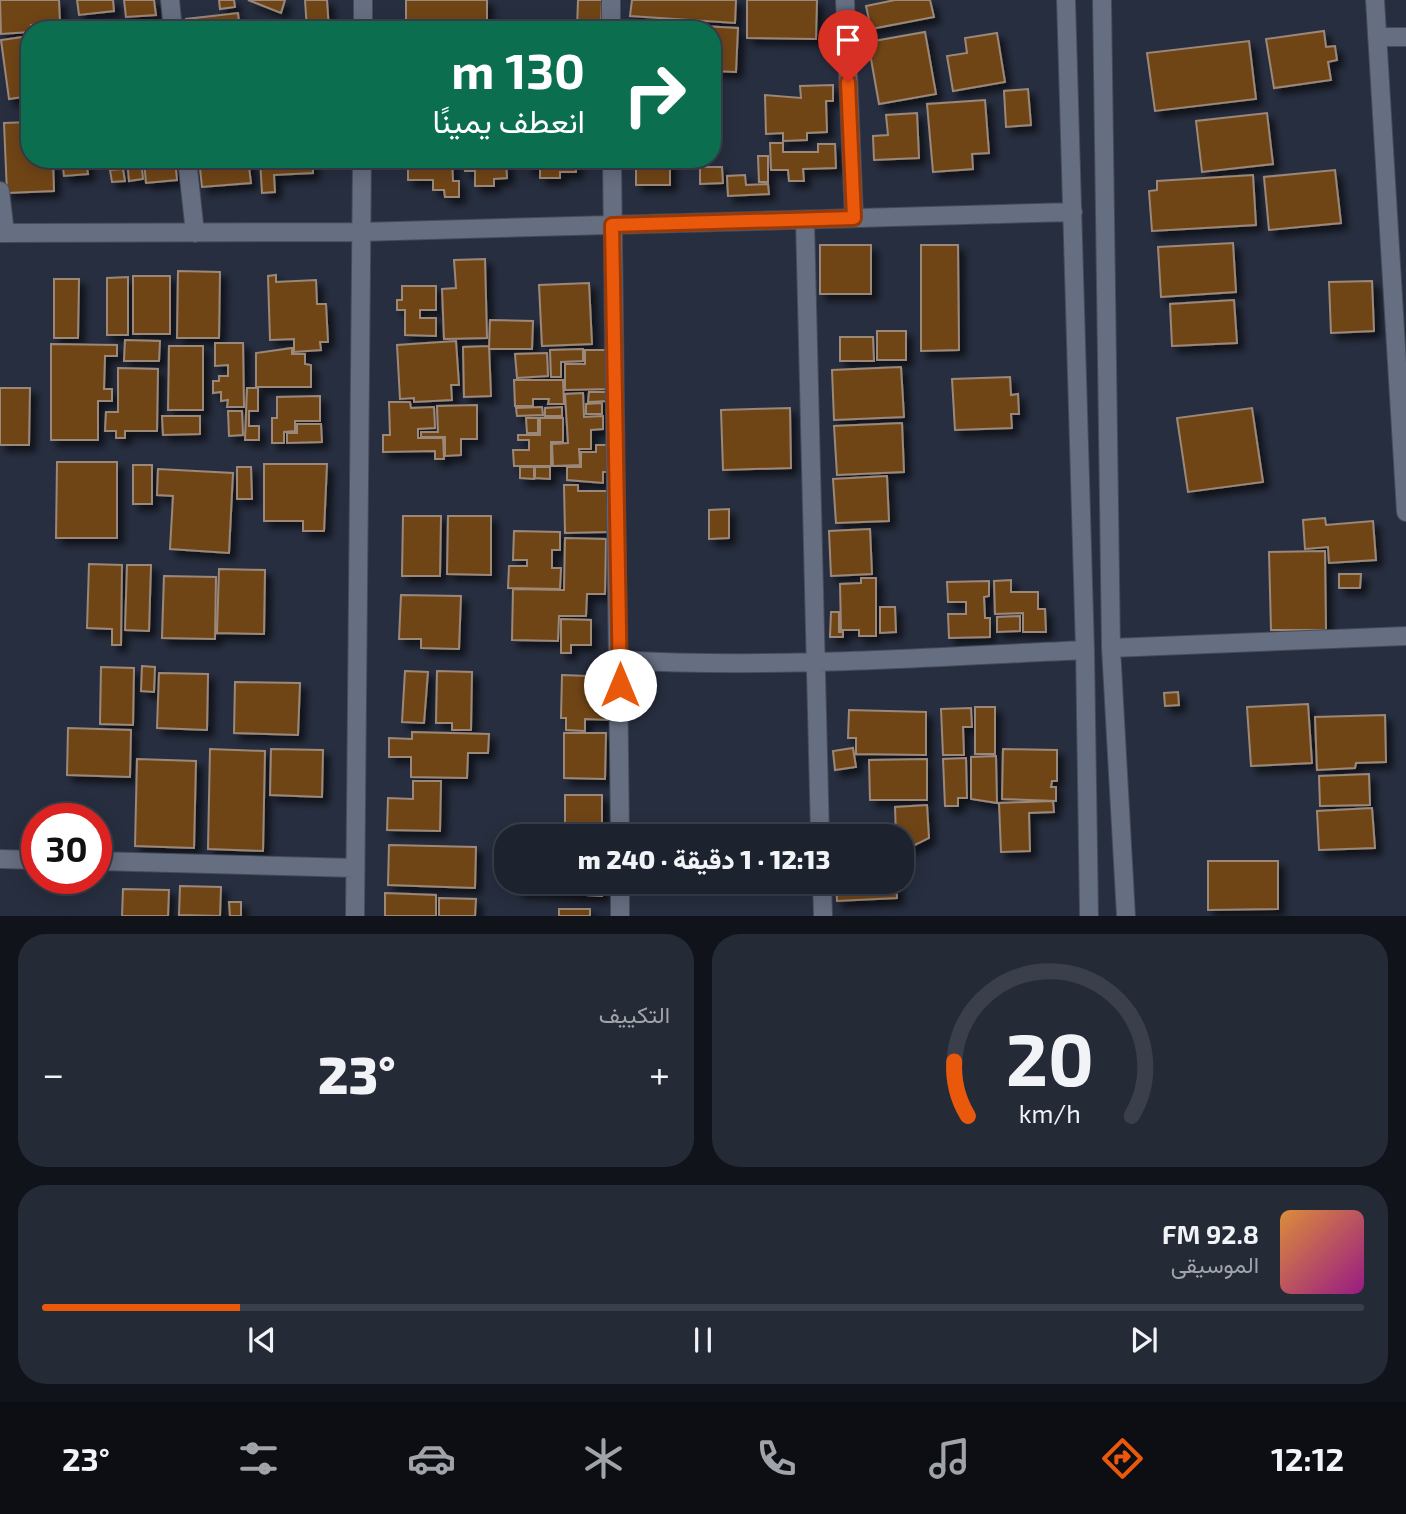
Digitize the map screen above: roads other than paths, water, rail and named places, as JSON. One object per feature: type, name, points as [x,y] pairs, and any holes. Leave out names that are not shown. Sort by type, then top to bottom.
[{"type":"street","points":[[170,0],[172,21]]},
{"type":"street","points":[[363,0],[363,21]]},
{"type":"street","points":[[611,0],[611,21]]},
{"type":"street","points":[[845,0],[854,218]]},
{"type":"street","points":[[1066,0],[1085,650],[1088,915]]},
{"type":"street","points":[[1102,0],[1111,648],[1126,915]]},
{"type":"street","points":[[1375,0],[1406,512]]},
{"type":"street","points":[[1377,37],[1406,37]]},
{"type":"street","points":[[188,168],[195,233]]},
{"type":"street","points":[[355,915],[362,168]]},
{"type":"street","points":[[612,168],[620,824]]},
{"type":"street","points":[[0,191],[2,233],[361,232],[1073,212]]},
{"type":"street","points":[[805,221],[820,824]]},
{"type":"street","points":[[1111,648],[1406,636]]},
{"type":"street","points":[[620,660],[670,663],[814,661],[1085,650]]},
{"type":"street","points":[[0,859],[21,860]]},
{"type":"street","points":[[112,861],[354,868]]},
{"type":"street","points":[[620,894],[620,915]]},
{"type":"street","points":[[823,894],[824,915]]}]
